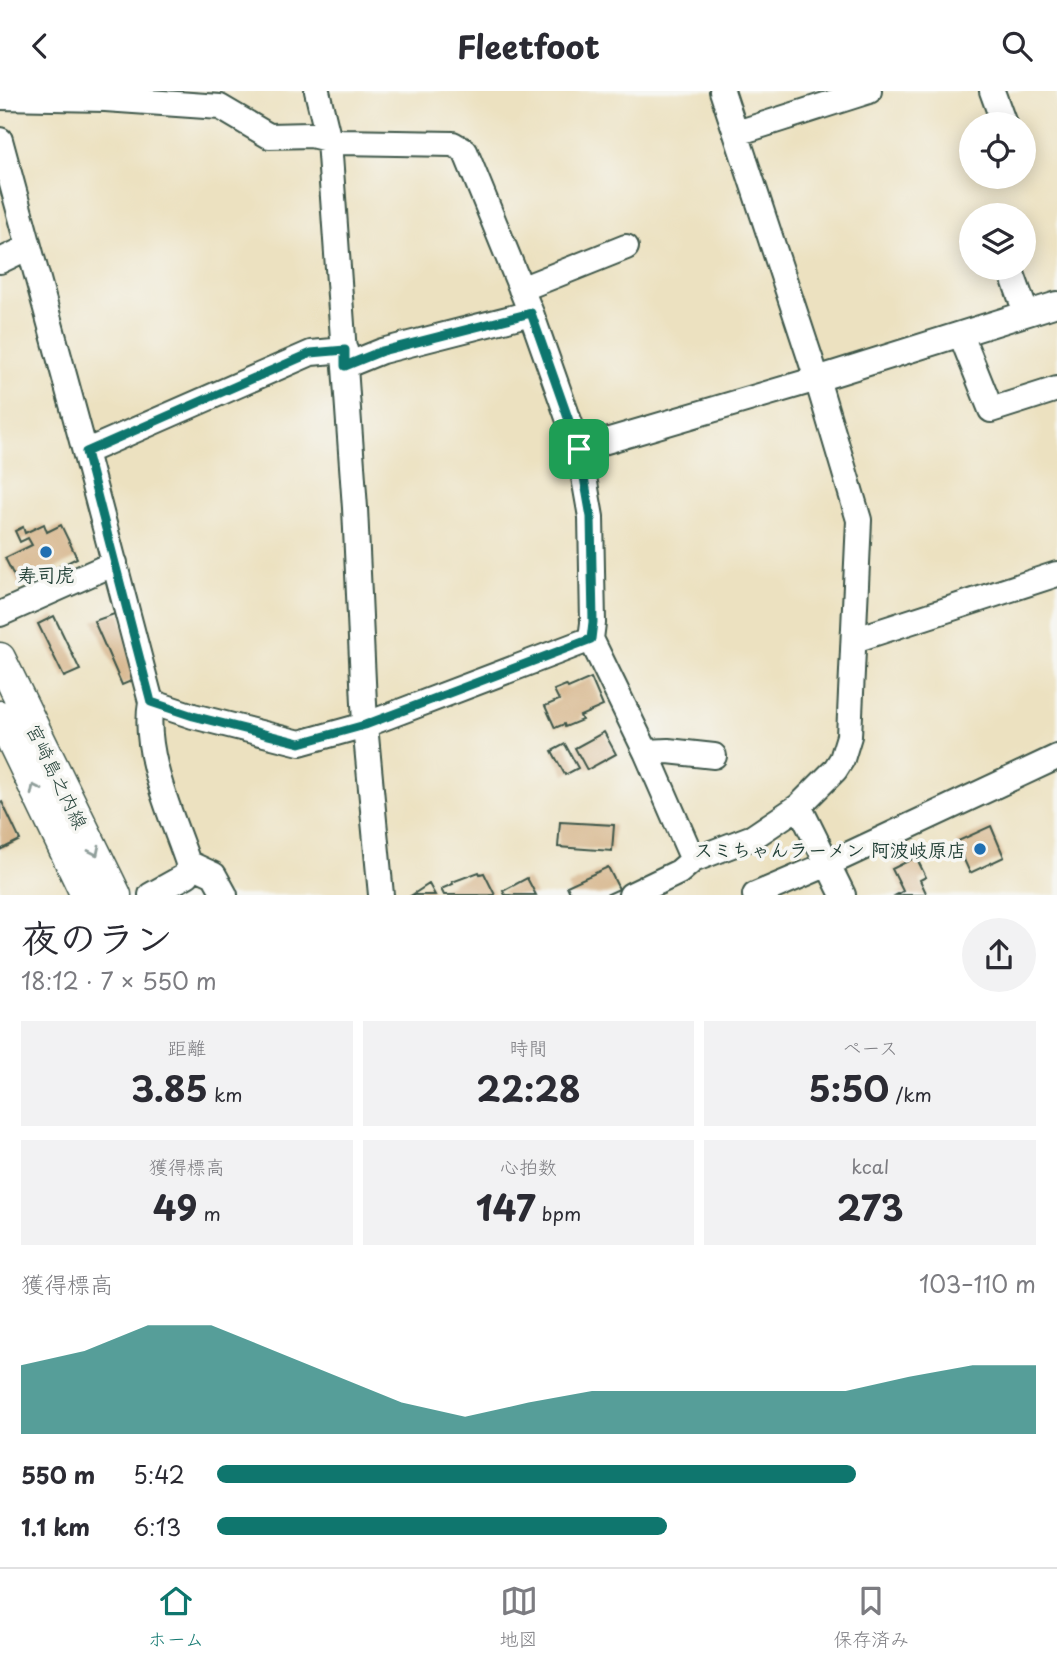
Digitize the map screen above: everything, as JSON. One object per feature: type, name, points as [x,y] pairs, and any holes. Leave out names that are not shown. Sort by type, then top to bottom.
[{"type":"main road","name":"宮崎島之内線","points":[[0,658],[116,895]]},
{"type":"main road","name":"宮崎島之内線","points":[[0,716],[86,895]]},
{"type":"street","points":[[317,91],[329,141],[345,358],[365,725],[381,895]]},
{"type":"street","points":[[631,895],[679,872],[694,860],[753,837],[799,806],[835,770],[849,736],[859,520],[817,379],[722,91]]},
{"type":"street","points":[[737,133],[869,91]]},
{"type":"street","points":[[992,91],[1000,112]]},
{"type":"street","points":[[0,97],[104,99],[220,107],[269,136],[311,135],[329,141],[453,144],[465,151],[522,289],[579,449],[591,517],[591,639],[646,752],[694,860]]},
{"type":"street","points":[[0,140],[151,702],[149,712],[155,769],[188,863],[187,875],[151,895]]},
{"type":"street","points":[[0,261],[29,247]]},
{"type":"street","points":[[522,289],[626,247]]},
{"type":"street","points":[[1014,280],[1026,313]]},
{"type":"street","points":[[579,449],[817,379],[1026,313],[1055,309]]},
{"type":"street","points":[[86,452],[311,353],[345,358],[531,313]]},
{"type":"street","points":[[961,335],[991,410],[1057,389]]},
{"type":"street","points":[[0,614],[115,563]]},
{"type":"street","points":[[854,640],[1057,574]]},
{"type":"street","points":[[151,702],[193,716],[300,743],[365,725],[591,639]]},
{"type":"street","points":[[646,752],[668,751],[714,756]]},
{"type":"street","points":[[755,895],[828,864],[1057,757]]},
{"type":"street","points":[[799,806],[844,895]]},
{"type":"street","points":[[188,863],[214,875],[225,895]]},
{"type":"street","points":[[778,895],[800,884],[828,864]]},
{"type":"building","name":"寿司虎","points":[[44,524],[47,532],[61,525],[77,558],[19,586],[5,558],[32,545],[28,538],[20,542],[15,531],[23,527],[25,533]]},
{"type":"building","points":[[120,612],[136,679],[122,685],[94,621]]},
{"type":"building","points":[[54,616],[80,670],[64,677],[38,624]]},
{"type":"building","points":[[591,678],[603,706],[580,716],[582,720],[555,728],[545,706],[559,700],[554,690],[566,685],[568,688]]},
{"type":"building","points":[[604,732],[616,754],[587,770],[575,748]]},
{"type":"building","points":[[565,744],[578,768],[565,775],[552,751]]},
{"type":"building","points":[[2,802],[20,840],[0,850],[0,803]]},
{"type":"building","points":[[560,822],[614,825],[612,851],[558,847]]},
{"type":"building","name":"スミちゃんラーメン 阿波岐原店","points":[[991,826],[1004,857],[970,873],[956,842]]},
{"type":"building","points":[[916,857],[926,877],[920,880],[927,895],[896,895],[903,891],[892,869]]},
{"type":"building","points":[[608,867],[619,889],[606,895],[571,895],[567,886]]},
{"type":"building","points":[[479,872],[484,873],[495,895],[444,895],[441,889]]},
{"type":"building","points":[[527,878],[536,895],[505,895],[503,891]]},
{"type":"building","points":[[429,884],[435,895],[412,895]]},
{"type":"place","name":"寿司虎","points":[[46,552]]},
{"type":"place","name":"スミちゃんラーメン 阿波岐原店","points":[[980,849]]},
{"type":"route","points":[[531,313],[579,449],[591,517],[591,639],[365,725],[300,743],[193,716],[151,702],[86,452],[311,353],[345,350],[345,366],[382,351],[531,313]]}]
